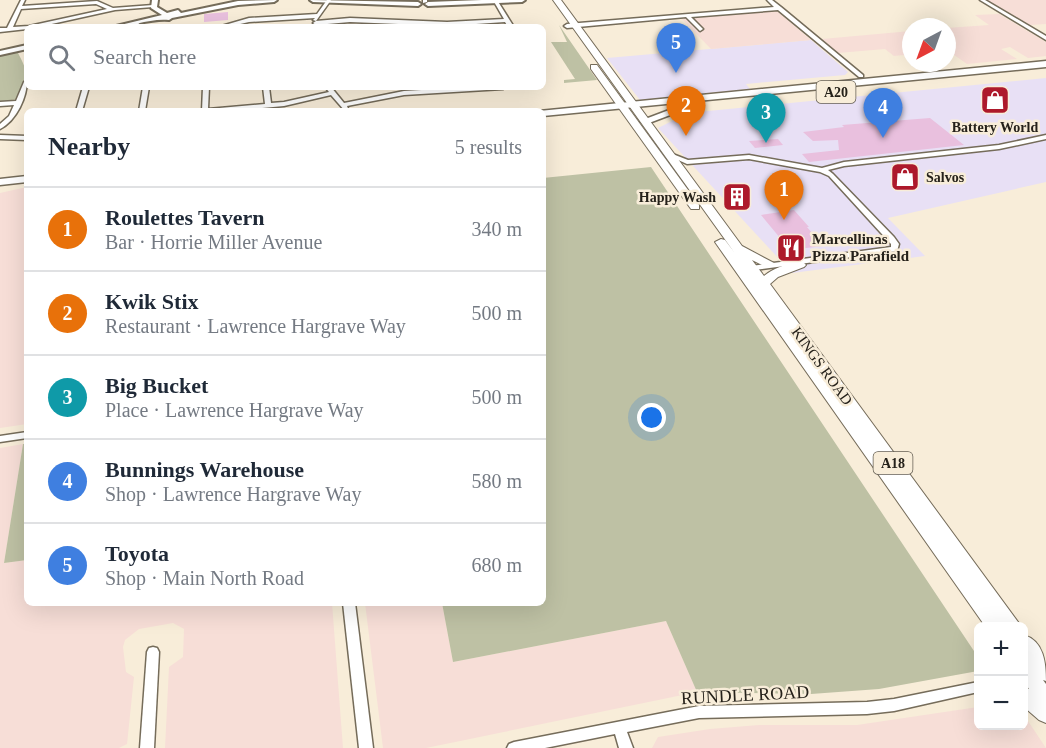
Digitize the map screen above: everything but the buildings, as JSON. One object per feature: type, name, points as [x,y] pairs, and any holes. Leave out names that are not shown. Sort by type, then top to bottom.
[{"type":"highway","name":"A20","points":[[546,120],[758,93],[1046,64]]},
{"type":"highway","name":"A20","points":[[546,113],[692,106],[1046,72]]},
{"type":"highway","points":[[758,93],[861,76]]},
{"type":"highway","points":[[594,109],[615,96]]},
{"type":"highway","points":[[645,121],[692,106]]},
{"type":"highway","points":[[0,174],[24,171]]},
{"type":"highway","points":[[0,182],[24,179]]},
{"type":"main road","name":"A18","points":[[549,0],[571,26],[629,108]]},
{"type":"main road","name":"A18","points":[[557,0],[571,26]]},
{"type":"main road","name":"A18","points":[[599,66],[615,96],[629,108]]},
{"type":"main road","name":"KINGS ROAD","points":[[629,108],[645,121],[733,243],[748,270],[763,284],[1008,622]]},
{"type":"main road","name":"KINGS ROAD","points":[[629,108],[748,270],[991,622]]},
{"type":"main road","points":[[733,243],[758,260],[770,265]]},
{"type":"main road","points":[[763,284],[774,274],[801,265]]},
{"type":"main road","points":[[1028,657],[1046,699]]},
{"type":"main road","points":[[1028,700],[1046,714]]},
{"type":"street","points":[[9,29],[23,0]]},
{"type":"street","points":[[140,24],[164,15],[245,0]]},
{"type":"street","points":[[164,15],[238,3],[274,0]]},
{"type":"street","points":[[305,0],[424,2],[522,0]]},
{"type":"street","points":[[347,0],[424,2]]},
{"type":"street","points":[[769,0],[861,76]]},
{"type":"street","points":[[982,0],[1046,38]]},
{"type":"street","points":[[316,24],[317,15],[328,1]]},
{"type":"street","points":[[496,1],[509,24]]},
{"type":"street","points":[[19,8],[100,2],[112,10]]},
{"type":"street","points":[[44,24],[154,3],[164,15]]},
{"type":"street","points":[[571,26],[779,8]]},
{"type":"street","points":[[236,24],[261,19],[317,15]]},
{"type":"street","points":[[687,16],[700,29]]},
{"type":"street","points":[[261,19],[262,24]]},
{"type":"street","points":[[384,24],[447,24],[506,20]]},
{"type":"street","points":[[0,30],[24,28]]},
{"type":"street","points":[[0,54],[24,49]]},
{"type":"street","points":[[0,127],[12,117],[24,89]]},
{"type":"street","points":[[80,108],[85,90]]},
{"type":"street","points":[[142,108],[146,90]]},
{"type":"street","points":[[206,90],[206,108]]},
{"type":"street","points":[[266,90],[268,106]]},
{"type":"street","points":[[243,108],[268,106],[329,90],[346,108],[392,94],[432,90]]},
{"type":"street","points":[[391,90],[392,94]]},
{"type":"street","points":[[0,104],[18,103]]},
{"type":"street","points":[[668,154],[687,162],[749,157],[822,170],[844,164],[999,147],[1046,136]]},
{"type":"street","points":[[0,137],[24,138]]},
{"type":"street","points":[[748,270],[770,265],[839,258],[894,249],[895,244],[836,180],[822,170]]},
{"type":"street","points":[[748,270],[801,265],[839,258]]},
{"type":"street","points":[[0,439],[24,435]]},
{"type":"street","points":[[349,606],[366,748]]},
{"type":"street","points":[[147,748],[153,652]]},
{"type":"street","name":"RUNDLE ROAD","points":[[514,748],[619,727],[725,710],[885,706],[974,688]]},
{"type":"street","points":[[619,727],[626,748]]},
{"type":"shaded area","points":[[987,0],[1046,0],[1046,24],[1030,25]]},
{"type":"shaded area","points":[[778,12],[811,40],[711,49],[682,19]]},
{"type":"shaded area","points":[[999,14],[1046,42],[1046,56],[1028,58],[1010,47],[1001,49],[1017,59],[967,64],[956,56],[956,27],[989,25],[975,15]]},
{"type":"shaded area","points":[[902,32],[902,55],[894,56],[885,49],[838,53],[822,39]]},
{"type":"shaded area","points":[[811,40],[848,72],[845,75],[746,84],[750,89],[640,100],[607,58]]},
{"type":"shaded area","points":[[1046,78],[1046,182],[888,218],[925,256],[792,273],[658,128],[688,113]]},
{"type":"shaded area","points":[[24,188],[24,424],[0,428],[0,193]]},
{"type":"shaded area","points":[[23,444],[4,563],[24,560],[24,606],[332,606],[343,748],[165,748],[169,667],[183,657],[184,629],[173,623],[139,629],[125,640],[123,647],[126,672],[134,677],[127,744],[119,748],[0,748],[0,448]]},
{"type":"shaded area","points":[[365,606],[443,606],[453,662],[666,621],[697,692],[426,748],[383,748]]},
{"type":"shaded area","points":[[974,708],[974,730],[1028,730],[1028,721],[1046,748],[652,748],[658,737],[710,729],[759,725],[857,725]]},
{"type":"green space","points":[[559,25],[597,80],[564,83],[564,80],[575,79],[551,42],[567,42]]},
{"type":"green space","points":[[17,51],[24,66],[24,87],[18,103],[0,104],[0,55]]},
{"type":"green space","points":[[651,167],[974,651],[974,672],[879,689],[811,694],[697,692],[666,621],[453,662],[443,606],[546,606],[546,178]]},
{"type":"green space","points":[[23,444],[24,444],[24,560],[4,563]]},
{"type":"place","name":"Toyota","points":[[676,73]]},
{"type":"place","name":"Battery World","points":[[995,100]]},
{"type":"place","name":"Kwik Stix","points":[[686,136]]},
{"type":"place","name":"Bunnings Warehouse","points":[[883,138]]},
{"type":"place","name":"Big Bucket","points":[[766,143]]},
{"type":"place","name":"Salvos","points":[[905,177]]},
{"type":"place","name":"Happy Wash","points":[[737,197]]},
{"type":"place","name":"Roulettes Tavern","points":[[784,220]]},
{"type":"place","name":"Marcellinas Pizza Parafield","points":[[791,248]]}]
